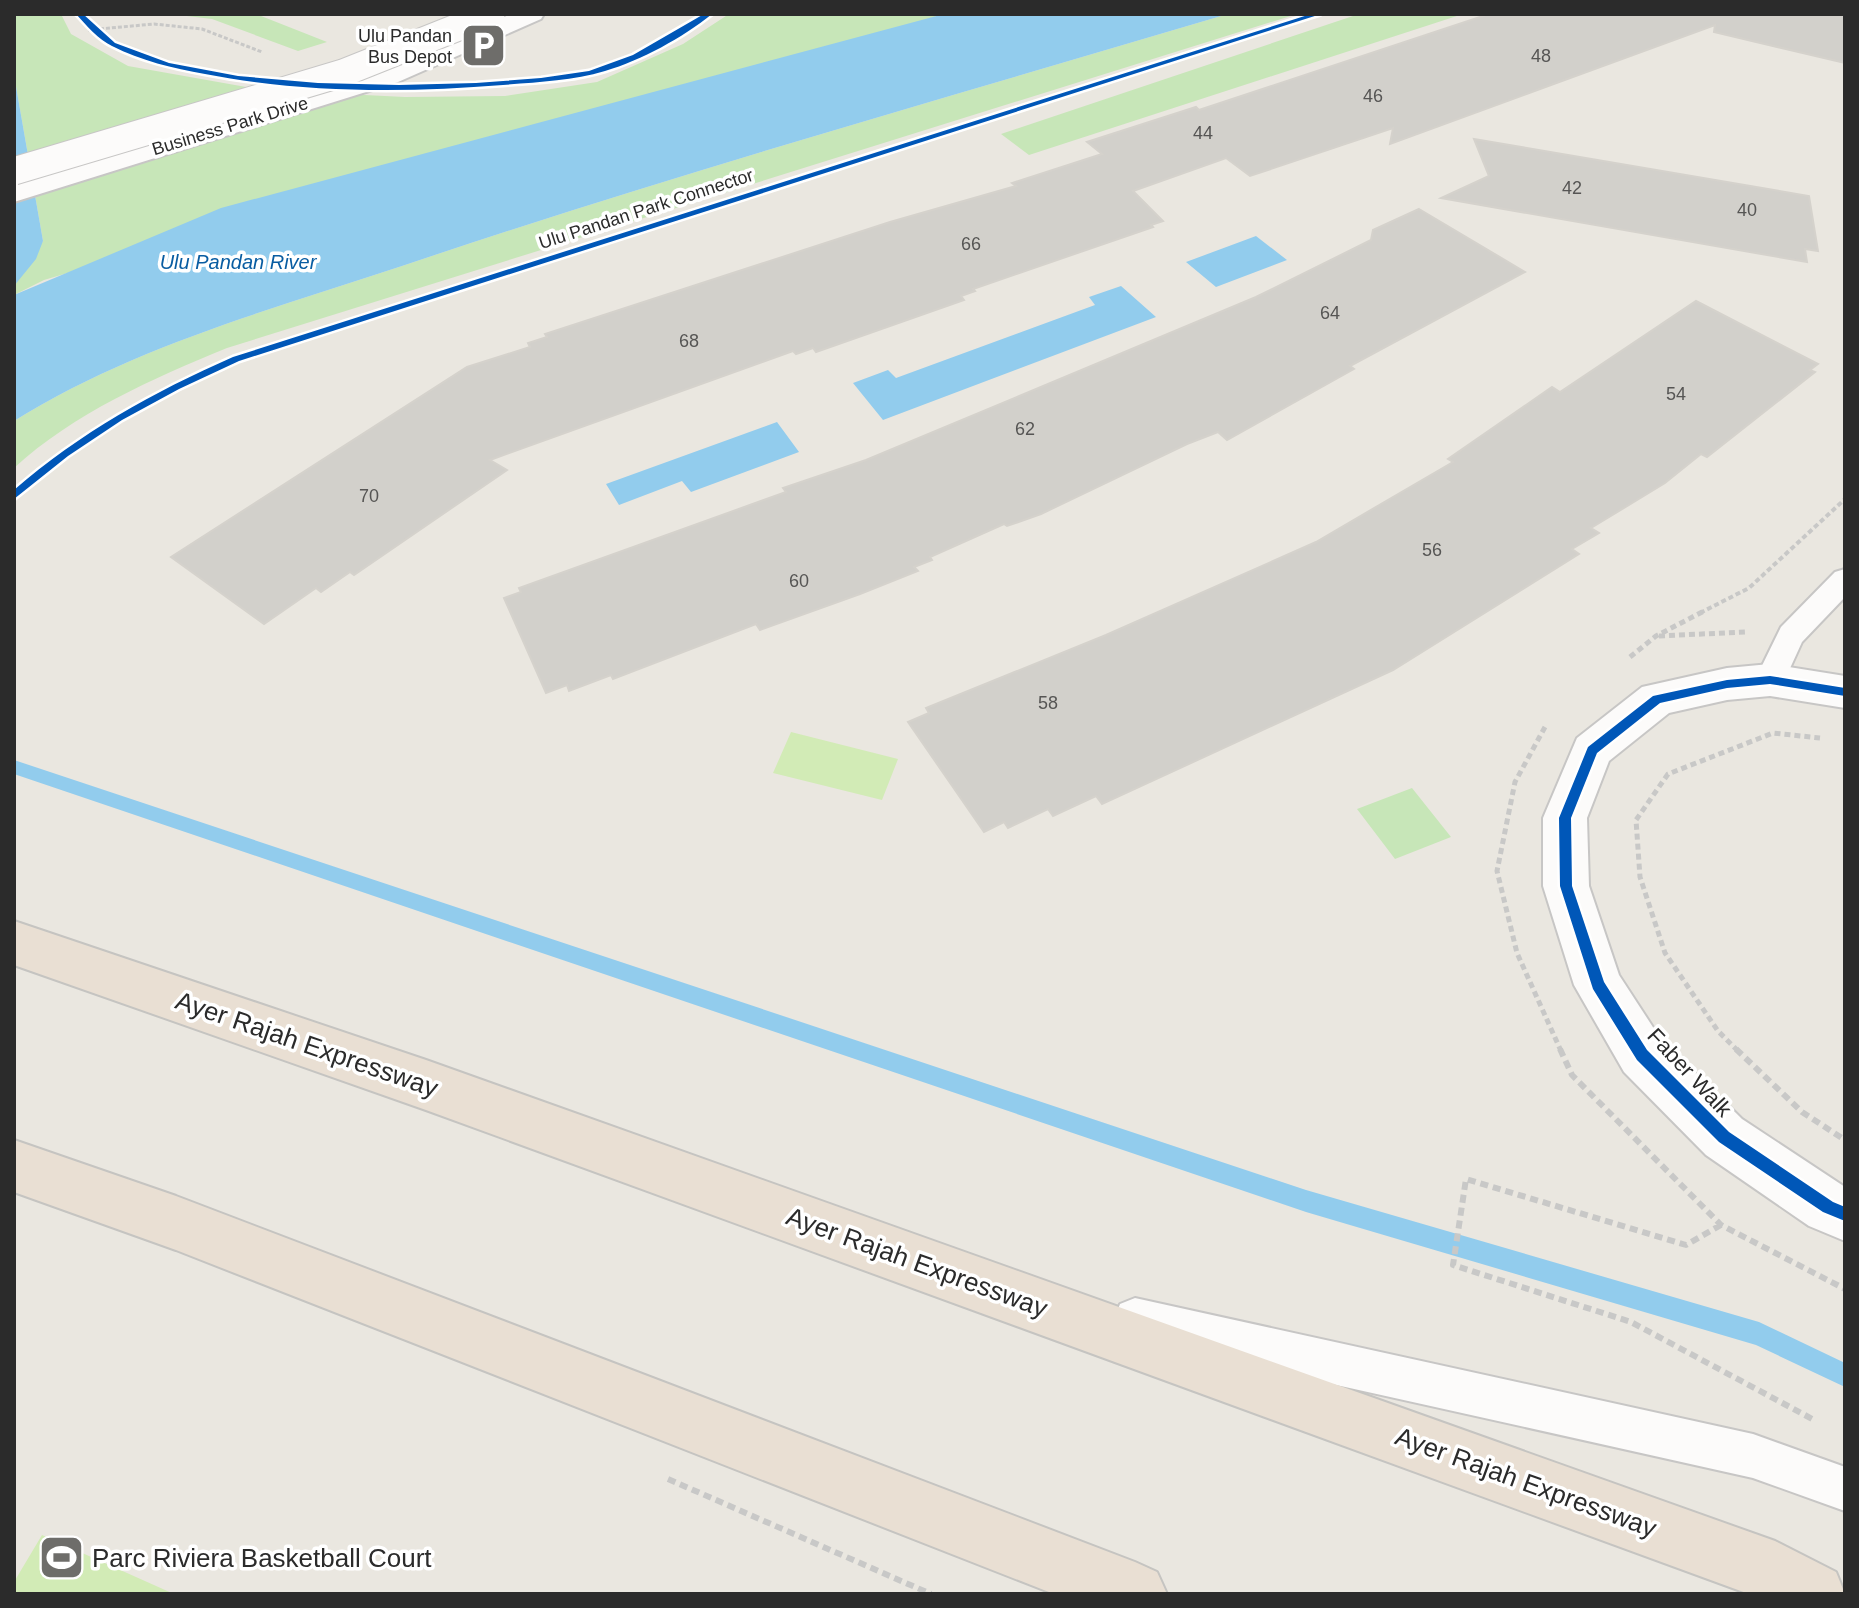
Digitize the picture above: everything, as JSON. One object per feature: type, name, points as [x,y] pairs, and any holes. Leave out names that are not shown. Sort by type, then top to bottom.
[{"type":"highway","name":"Ayer Rajah Expressway","points":[[14,943],[412,1079],[980,1284],[1775,1572],[1814,1594]]},
{"type":"highway","points":[[14,1166],[191,1228],[1135,1594]]},
{"type":"street","name":"Business Park Drive","points":[[14,171],[343,73],[491,14]]},
{"type":"street","name":"Business Park Drive","points":[[14,193],[389,76],[532,14]]},
{"type":"street","name":"Faber Walk","points":[[1845,692],[1770,680],[1727,684],[1657,699],[1592,750],[1565,818],[1566,886],[1598,985],[1642,1055],[1724,1137],[1828,1207],[1845,1214]]},
{"type":"lane","points":[[1770,680],[1791,635],[1845,579]]},
{"type":"lane","points":[[980,1284],[1753,1456],[1845,1489]]},
{"type":"path","points":[[79,14],[88,30],[115,45]]},
{"type":"path","points":[[88,30],[154,24],[202,29],[273,56]]},
{"type":"path","points":[[1831,739],[1773,733],[1668,774],[1636,820],[1640,877],[1665,953],[1718,1031],[1802,1112],[1845,1140]]},
{"type":"path","points":[[1818,1423],[1631,1322],[1453,1265],[1466,1179],[1686,1245],[1721,1225],[1845,1289]]},
{"type":"green space","points":[[14,14],[61,14],[71,34],[128,66],[263,90],[405,97],[505,96],[597,82],[683,44],[729,14],[945,14],[44,280],[14,295],[14,286],[43,241],[14,75]]},
{"type":"green space","points":[[170,14],[256,14],[327,42],[298,51],[212,19]]},
{"type":"green space","points":[[1228,14],[1297,14],[227,348],[142,385],[88,414],[37,448],[14,468],[14,421],[106,372],[203,332],[607,199]]},
{"type":"green space","points":[[1359,14],[1463,14],[1029,155],[1001,134]]},
{"type":"green space","points":[[791,732],[898,759],[882,800],[773,773]]},
{"type":"green space","points":[[1412,788],[1451,837],[1395,859],[1357,809]]},
{"type":"green space","name":"Parc Riviera Basketball Court","points":[[42,1535],[174,1594],[14,1594],[14,1582]]},
{"type":"water","name":"Ulu Pandan River","points":[[944,14],[1228,14],[711,167],[252,315],[106,372],[14,421],[14,295],[221,208]]},
{"type":"water","points":[[14,75],[43,241],[36,259],[14,286]]},
{"type":"water","points":[[1256,236],[1287,260],[1216,287],[1186,262]]},
{"type":"water","points":[[1121,286],[1156,317],[883,420],[853,383],[888,370],[896,378],[1095,305],[1089,297]]},
{"type":"water","points":[[777,422],[799,452],[691,492],[682,481],[619,505],[606,484]]},
{"type":"building","points":[[1489,14],[1845,14],[1845,63],[1714,32],[1715,25],[1390,144],[1393,128],[1250,176],[1226,158],[1133,191],[1163,221],[973,289],[975,291],[961,296],[964,300],[816,352],[813,348],[796,354],[793,351],[490,460],[507,470],[354,575],[350,572],[321,592],[316,588],[264,624],[171,557],[467,367],[530,347],[528,343],[547,337],[545,334],[890,222],[1016,186],[1012,183],[1102,154],[1087,142],[1196,107],[1199,110]]},
{"type":"building","points":[[1474,139],[1809,196],[1818,251],[1805,249],[1807,262],[1441,198],[1489,176]]},
{"type":"building","points":[[1419,209],[1525,272],[1350,366],[1354,369],[1227,440],[1218,432],[1187,444],[1041,514],[1007,526],[1004,524],[930,557],[932,560],[914,567],[918,571],[860,594],[760,630],[756,624],[613,679],[611,675],[569,691],[567,685],[546,693],[504,598],[521,592],[519,588],[786,492],[783,488],[866,460],[1256,297],[1371,240],[1373,230]]},
{"type":"building","points":[[1696,301],[1818,364],[1810,370],[1815,372],[1707,457],[1701,454],[1665,483],[1591,528],[1599,533],[1572,549],[1579,554],[1393,670],[1102,804],[1096,796],[1053,816],[1048,809],[1008,828],[1004,822],[984,832],[908,722],[929,713],[926,708],[1106,635],[1316,542],[1453,462],[1448,459],[1552,387],[1560,392]]},
{"type":"waterway","points":[[14,767],[1306,1201],[1759,1334],[1845,1375]]},
{"type":"cycle path","points":[[79,14],[112,44],[167,65],[238,79],[318,86],[399,87],[476,85],[589,73],[636,56],[709,14]]},
{"type":"cycle path","name":"Ulu Pandan Park Connector","points":[[14,496],[91,435],[147,402],[236,359],[1318,14]]},
{"type":"cycle path","points":[[1845,692],[1770,680],[1727,684],[1657,699],[1592,750],[1565,818],[1566,886],[1598,985],[1642,1055],[1724,1137],[1828,1207],[1845,1214]]},
{"type":"place","name":"Ulu Pandan Bus Depot","points":[[483,46]]},
{"type":"place","name":"Parc Riviera Basketball Court","points":[[61,1558]]}]
